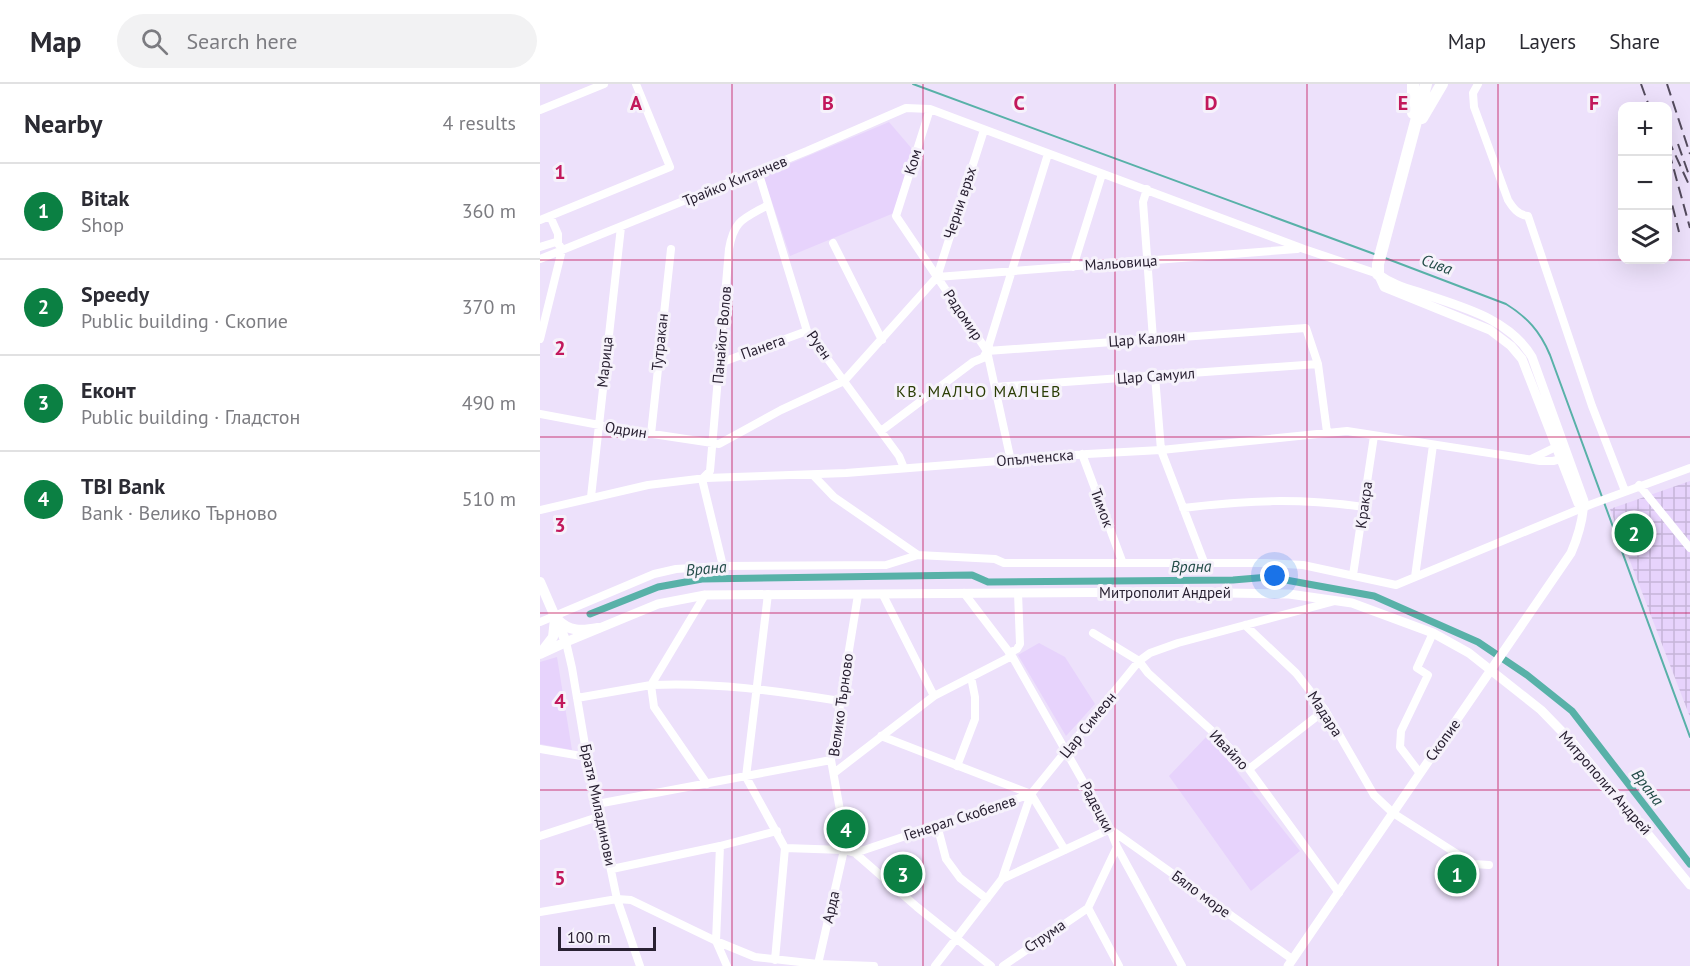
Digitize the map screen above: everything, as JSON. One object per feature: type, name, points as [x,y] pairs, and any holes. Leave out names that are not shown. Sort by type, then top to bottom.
[{"type":"main road","points":[[1411,140],[1413,84]]},
{"type":"main road","points":[[1378,269],[1381,250],[1426,84]]},
{"type":"main road","points":[[1411,140],[1442,84]]},
{"type":"main road","points":[[541,585],[566,642]]},
{"type":"main road","points":[[555,615],[562,624],[577,631],[598,628]]},
{"type":"main road","points":[[540,654],[548,647],[553,637],[555,615]]},
{"type":"main road","name":"Митрополит Андрей","points":[[540,654],[566,642]]},
{"type":"street","points":[[540,110],[604,84]]},
{"type":"street","points":[[540,220],[670,167],[636,84]]},
{"type":"street","points":[[1478,84],[1473,93],[1474,107],[1513,208],[1522,215],[1528,216],[1592,406],[1625,491]]},
{"type":"street","name":"Трайко Китанчев","points":[[540,259],[560,246],[621,227],[906,108],[930,109]]},
{"type":"street","points":[[930,109],[1304,249],[1378,269],[1384,287],[1490,330],[1517,351],[1528,371],[1559,445],[1578,503],[1588,506]]},
{"type":"street","name":"Ком","points":[[896,216],[930,109]]},
{"type":"street","name":"Черни връх","points":[[938,277],[984,130]]},
{"type":"street","points":[[881,431],[974,362],[983,358],[1048,154]]},
{"type":"street","name":"Руен","points":[[758,171],[807,331],[900,456],[904,468]]},
{"type":"street","points":[[1073,267],[1102,174]]},
{"type":"street","points":[[1147,189],[1143,202],[1153,339]]},
{"type":"street","name":"Панайот Волов","points":[[702,479],[710,471],[732,234],[735,227],[746,217],[768,205]]},
{"type":"street","points":[[540,339],[560,246],[558,234],[550,216]]},
{"type":"street","name":"Радомир","points":[[896,216],[987,351],[1011,460]]},
{"type":"street","name":"Марица","points":[[591,497],[621,227]]},
{"type":"street","name":"Трайко Китанчев","points":[[540,247],[553,242],[560,246]]},
{"type":"street","points":[[833,243],[882,340]]},
{"type":"street","name":"Мальовица","points":[[938,277],[1282,248],[1304,249]]},
{"type":"street","name":"Тутракан","points":[[651,434],[671,249]]},
{"type":"street","points":[[712,443],[719,444],[781,410],[844,381],[938,277]]},
{"type":"street","name":"Цар Калоян","points":[[987,351],[1306,328],[1318,364]]},
{"type":"street","name":"Панега","points":[[720,363],[807,331]]},
{"type":"street","points":[[1318,364],[1327,432]]},
{"type":"street","name":"Цар Самуил","points":[[995,387],[1318,364]]},
{"type":"street","points":[[1155,376],[1161,450],[1204,562]]},
{"type":"street","name":"Одрин","points":[[540,414],[712,443]]},
{"type":"street","name":"Опълченска","points":[[540,510],[648,484],[702,479],[813,475],[1161,450],[1327,432],[1347,431],[1547,462],[1564,458]]},
{"type":"street","name":"Кракра","points":[[1353,574],[1374,436]]},
{"type":"street","points":[[1415,577],[1433,445]]},
{"type":"street","points":[[1531,459],[1559,445]]},
{"type":"street","name":"Тимок","points":[[1082,454],[1122,561]]},
{"type":"street","name":"Митрополит Андрей","points":[[540,622],[654,574],[676,569],[723,566],[886,565],[918,555],[994,559],[1004,563],[1122,561],[1294,565],[1353,574],[1396,585],[1639,485],[1690,468]]},
{"type":"street","points":[[813,475],[834,496],[918,555]]},
{"type":"street","points":[[702,479],[723,566]]},
{"type":"street","points":[[1639,485],[1690,548]]},
{"type":"street","points":[[1183,508],[1277,499],[1316,500],[1364,507]]},
{"type":"street","name":"Скопие","points":[[1290,963],[1571,553],[1588,506]]},
{"type":"street","name":"Митрополит Андрей","points":[[566,642],[658,604],[705,595],[1165,592],[1278,594],[1352,603],[1433,633],[1493,667],[1541,710],[1574,744],[1690,885]]},
{"type":"street","name":"Радецки","points":[[964,593],[1010,655],[1067,751],[1182,966]]},
{"type":"street","points":[[834,773],[934,696],[1017,649],[1020,644],[1018,593]]},
{"type":"street","points":[[768,594],[746,777],[785,848],[775,960]]},
{"type":"street","points":[[705,595],[651,685],[654,707],[706,784]]},
{"type":"street","name":"Велико Търново","points":[[844,850],[845,838],[831,759],[858,595]]},
{"type":"street","points":[[883,595],[934,696]]},
{"type":"street","name":"Цар Симеон","points":[[934,966],[1002,879],[1031,794],[1139,661],[1150,653],[1178,643],[1336,601]]},
{"type":"street","name":"Мадара","points":[[1245,625],[1296,673],[1325,710],[1374,795],[1393,813],[1473,864],[1489,865]]},
{"type":"street","name":"Ивайло","points":[[1093,633],[1139,661],[1148,673],[1223,741],[1249,769],[1339,893]]},
{"type":"street","points":[[1419,772],[1400,747],[1401,731],[1428,675],[1418,668],[1433,633]]},
{"type":"street","name":"Братя Миладинови","points":[[566,642],[617,899],[640,966]]},
{"type":"street","points":[[957,766],[975,719],[975,697],[971,677]]},
{"type":"street","points":[[577,698],[651,685],[687,683],[840,701]]},
{"type":"street","points":[[1249,769],[1325,710]]},
{"type":"street","points":[[881,736],[1031,794],[1065,850]]},
{"type":"street","points":[[540,749],[587,757]]},
{"type":"street","points":[[597,804],[831,759]]},
{"type":"street","name":"Генерал Скобелев","points":[[855,853],[1031,794]]},
{"type":"street","points":[[540,836],[601,816]]},
{"type":"street","points":[[937,825],[946,859],[960,878],[987,899]]},
{"type":"street","points":[[1002,879],[1110,829]]},
{"type":"street","name":"Бяло море","points":[[1110,829],[1290,963]]},
{"type":"street","points":[[612,868],[720,846],[777,831]]},
{"type":"street","points":[[720,846],[716,941],[727,966]]},
{"type":"street","points":[[1117,847],[1088,908],[1119,966]]},
{"type":"street","points":[[785,848],[844,850],[855,853],[917,908],[992,966]]},
{"type":"street","name":"Арда","points":[[818,964],[844,850]]},
{"type":"street","points":[[540,912],[617,899],[631,900],[755,957],[818,964],[874,966]]},
{"type":"street","name":"Струма","points":[[1003,966],[1088,908]]},
{"type":"shaded area","points":[[889,122],[913,150],[894,213],[790,256],[763,175]]},
{"type":"shaded area","points":[[1690,481],[1690,717],[1610,509]]},
{"type":"shaded area","points":[[1039,643],[1065,657],[1095,704],[1066,736],[1018,655]]},
{"type":"shaded area","points":[[557,657],[572,750],[540,744],[540,662]]},
{"type":"shaded area","points":[[1208,735],[1300,851],[1251,891],[1169,776]]},
{"type":"waterway","name":"Сива","points":[[913,84],[1377,255]]},
{"type":"waterway","name":"Сива","points":[[1385,258],[1506,304],[1527,320],[1542,339],[1550,355],[1690,737]]},
{"type":"waterway","name":"Врана","points":[[590,614],[658,587],[702,579],[972,575],[988,582],[1233,580],[1269,577],[1374,596],[1478,642],[1527,675],[1572,711],[1690,864]]},
{"type":"railway","points":[[1641,84],[1648,102]]},
{"type":"railway","points":[[1667,84],[1690,154]]},
{"type":"railway","points":[[1678,144],[1690,178]]},
{"type":"railway","points":[[1672,148],[1690,187]]},
{"type":"railway","points":[[1670,156],[1690,228]]},
{"type":"railway","points":[[1672,204],[1679,232]]},
{"type":"place","name":"Speedy","points":[[1634,533]]},
{"type":"place","name":"TBI Bank","points":[[846,829]]},
{"type":"place","name":"Еконт","points":[[903,874]]},
{"type":"place","name":"Bitak","points":[[1457,874]]},
{"type":"district","name":"КВ. МАЛЧО МАЛЧЕВ","points":[[979,391]]}]
